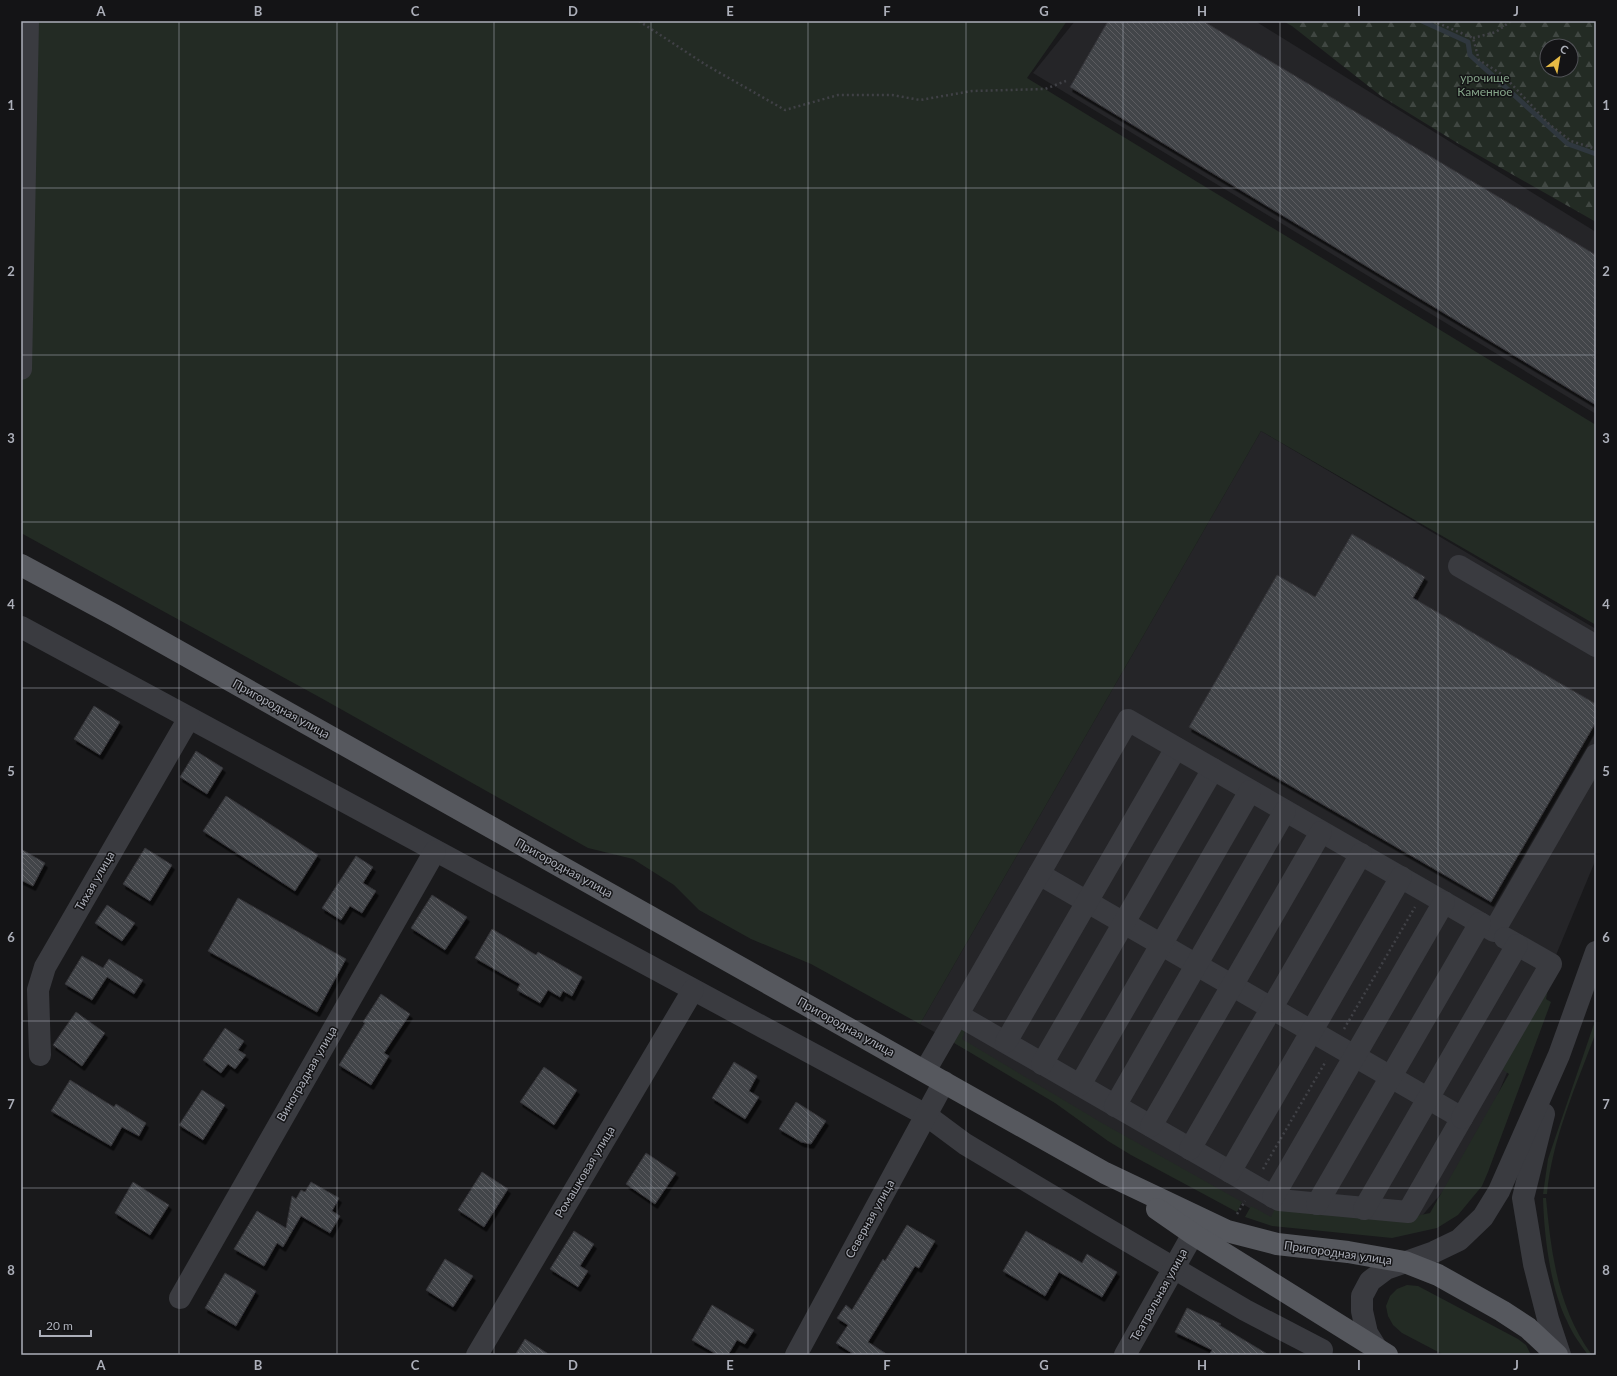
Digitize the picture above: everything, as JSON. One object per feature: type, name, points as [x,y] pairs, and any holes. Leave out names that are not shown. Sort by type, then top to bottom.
[{"type":"main road","name":"Пригородная улица","points":[[21,565],[121,619],[1105,1173],[1228,1231],[1276,1244],[1348,1252],[1405,1262],[1438,1275],[1502,1311],[1528,1328],[1557,1355]]},
{"type":"main road","name":"Пригородная улица","points":[[1105,1173],[1193,1234],[1382,1352]]},
{"type":"street","points":[[21,369],[28,21]]},
{"type":"street","points":[[1458,566],[1596,646]]},
{"type":"street","points":[[21,627],[926,1115],[966,1144],[1245,1310],[1322,1350]]},
{"type":"street","name":"Тихая улица","points":[[40,1055],[38,990],[45,967],[189,718]]},
{"type":"street","points":[[925,1071],[1128,720],[1551,964],[1408,1212],[1278,1200],[958,1015]]},
{"type":"street","points":[[1006,1042],[1176,748]]},
{"type":"street","points":[[1317,1204],[1391,1077],[1596,755]]},
{"type":"street","points":[[1042,1064],[1213,769]]},
{"type":"street","points":[[1080,1085],[1250,790]]},
{"type":"street","points":[[1115,1106],[1285,811]]},
{"type":"street","points":[[1151,1126],[1321,832]]},
{"type":"street","name":"Виноградная улица","points":[[180,1298],[435,851]]},
{"type":"street","points":[[1190,1149],[1361,854]]},
{"type":"street","points":[[1039,874],[1462,1118]]},
{"type":"street","points":[[1230,1172],[1401,877]]},
{"type":"street","points":[[1273,1197],[1444,902]]},
{"type":"street","points":[[1364,1209],[1517,944]]},
{"type":"street","points":[[1382,1352],[1367,1333],[1362,1311],[1362,1296],[1370,1280],[1386,1269],[1434,1252],[1459,1240],[1483,1217],[1498,1191],[1559,1055],[1596,952]]},
{"type":"street","name":"Ромашковая улица","points":[[477,1355],[693,990]]},
{"type":"street","points":[[1559,1055],[1523,1198],[1534,1264],[1548,1319],[1560,1355]]},
{"type":"street","name":"Северная улица","points":[[796,1355],[944,1082]]},
{"type":"street","name":"Театральная улица","points":[[1125,1355],[1193,1234]]},
{"type":"path","points":[[638,21],[706,65],[785,110],[838,95],[892,94],[920,100],[972,91],[1045,89],[1066,81]]},
{"type":"path","points":[[1433,21],[1472,38],[1496,32],[1511,21]]},
{"type":"path","points":[[1472,38],[1480,60],[1503,75],[1549,124],[1571,141],[1596,149]]},
{"type":"path","points":[[1228,1231],[1424,891]]},
{"type":"shaded area","points":[[1075,21],[1255,21],[1596,232],[1596,414],[1033,73]]},
{"type":"shaded area","points":[[1261,431],[1596,629],[1596,859],[1471,1159],[1414,1225],[1271,1220],[920,1024]]},
{"type":"green space","points":[[21,21],[1067,21],[1027,78],[1596,425],[1596,625],[1261,431],[920,1024],[811,964],[751,939],[699,910],[674,885],[633,859],[588,848],[321,698],[21,533]]},
{"type":"green space","name":"урочище Каменное","points":[[1283,21],[1596,21],[1596,222],[1459,144],[1381,96],[1292,26]]},
{"type":"green space","points":[[1548,989],[1546,999],[1551,1002],[1488,1172],[1482,1186],[1458,1215],[1437,1228],[1392,1238],[1272,1226],[1245,1217],[1251,1206],[1271,1217],[1276,1207],[1406,1218],[1430,1213],[1509,1074],[1497,1066]]},
{"type":"green space","points":[[1596,1018],[1596,1032],[1566,1112],[1554,1152],[1547,1194],[1543,1194],[1548,1159]]},
{"type":"green space","points":[[956,1023],[966,1029],[962,1039],[1102,1123],[1242,1202],[1237,1212],[1131,1155],[1108,1141],[1055,1103],[956,1044],[951,1039]]},
{"type":"green space","points":[[1543,1198],[1546,1198],[1554,1260],[1564,1300],[1580,1337],[1592,1355],[1588,1355],[1574,1334],[1561,1308],[1556,1293],[1549,1261]]},
{"type":"green space","points":[[1407,1285],[1418,1286],[1518,1339],[1526,1345],[1531,1355],[1444,1355],[1402,1333],[1393,1325],[1388,1316],[1386,1306],[1390,1296],[1397,1289]]},
{"type":"building","points":[[1108,21],[1203,21],[1596,255],[1596,405],[1070,87]]},
{"type":"building","points":[[1352,534],[1425,577],[1413,598],[1596,704],[1596,722],[1491,902],[1189,727],[1277,575],[1315,597]]},
{"type":"building","points":[[94,706],[120,722],[100,755],[74,739]]},
{"type":"building","points":[[196,751],[223,768],[207,794],[180,777]]},
{"type":"building","points":[[226,796],[318,855],[295,891],[203,831]]},
{"type":"building","points":[[145,848],[172,865],[150,901],[123,884]]},
{"type":"building","points":[[21,849],[45,863],[33,886],[21,880]]},
{"type":"building","points":[[356,856],[373,867],[363,883],[376,891],[362,913],[350,906],[341,920],[322,908]]},
{"type":"building","points":[[432,895],[467,917],[445,950],[411,928]]},
{"type":"building","points":[[238,898],[346,959],[317,1012],[208,951]]},
{"type":"building","points":[[107,905],[135,923],[122,941],[95,923]]},
{"type":"building","points":[[492,929],[536,955],[538,952],[582,977],[572,996],[563,991],[560,997],[548,990],[540,1003],[517,990],[520,984],[475,958]]},
{"type":"building","points":[[82,956],[103,968],[109,959],[143,980],[134,994],[107,977],[92,1000],[65,984]]},
{"type":"building","points":[[381,994],[410,1014],[384,1053],[389,1056],[371,1085],[339,1065],[365,1023],[363,1022]]},
{"type":"building","points":[[76,1012],[105,1033],[82,1066],[53,1045]]},
{"type":"building","points":[[225,1028],[244,1041],[238,1050],[246,1055],[235,1069],[228,1064],[221,1073],[203,1060]]},
{"type":"building","points":[[734,1062],[757,1076],[749,1091],[759,1097],[745,1119],[712,1098]]},
{"type":"building","points":[[544,1067],[577,1090],[554,1125],[520,1102]]},
{"type":"building","points":[[70,1080],[114,1107],[116,1104],[146,1123],[139,1136],[122,1127],[111,1146],[51,1111]]},
{"type":"building","points":[[202,1090],[225,1105],[203,1140],[179,1125]]},
{"type":"building","points":[[796,1102],[826,1121],[811,1144],[801,1142],[779,1129]]},
{"type":"building","points":[[646,1153],[676,1173],[655,1204],[626,1184]]},
{"type":"building","points":[[482,1172],[508,1189],[484,1227],[458,1210]]},
{"type":"building","points":[[133,1182],[169,1205],[150,1235],[115,1213]]},
{"type":"building","points":[[311,1182],[339,1198],[332,1211],[340,1216],[330,1233],[301,1216],[283,1247],[277,1243],[264,1266],[234,1249],[257,1211],[286,1228],[292,1196],[296,1199],[301,1190],[305,1192]]},
{"type":"building","points":[[907,1225],[935,1241],[919,1268],[915,1266],[868,1342],[888,1355],[855,1355],[836,1343],[848,1325],[837,1318],[846,1305],[852,1310],[883,1259],[885,1261]]},
{"type":"building","points":[[574,1231],[594,1244],[580,1266],[588,1271],[578,1287],[550,1269]]},
{"type":"building","points":[[1026,1231],[1082,1263],[1087,1254],[1117,1272],[1102,1297],[1059,1272],[1045,1296],[1003,1271]]},
{"type":"building","points":[[445,1259],[473,1276],[453,1307],[426,1290]]},
{"type":"building","points":[[225,1273],[256,1291],[236,1326],[205,1308]]},
{"type":"building","points":[[712,1305],[754,1330],[745,1344],[737,1340],[728,1355],[718,1355],[692,1340]]},
{"type":"building","points":[[1187,1308],[1221,1324],[1219,1325],[1269,1355],[1209,1355],[1212,1350],[1175,1332]]},
{"type":"building","points":[[525,1339],[550,1355],[515,1355]]},
{"type":"waterway","points":[[1422,21],[1468,42],[1470,55],[1568,144],[1596,154]]}]
